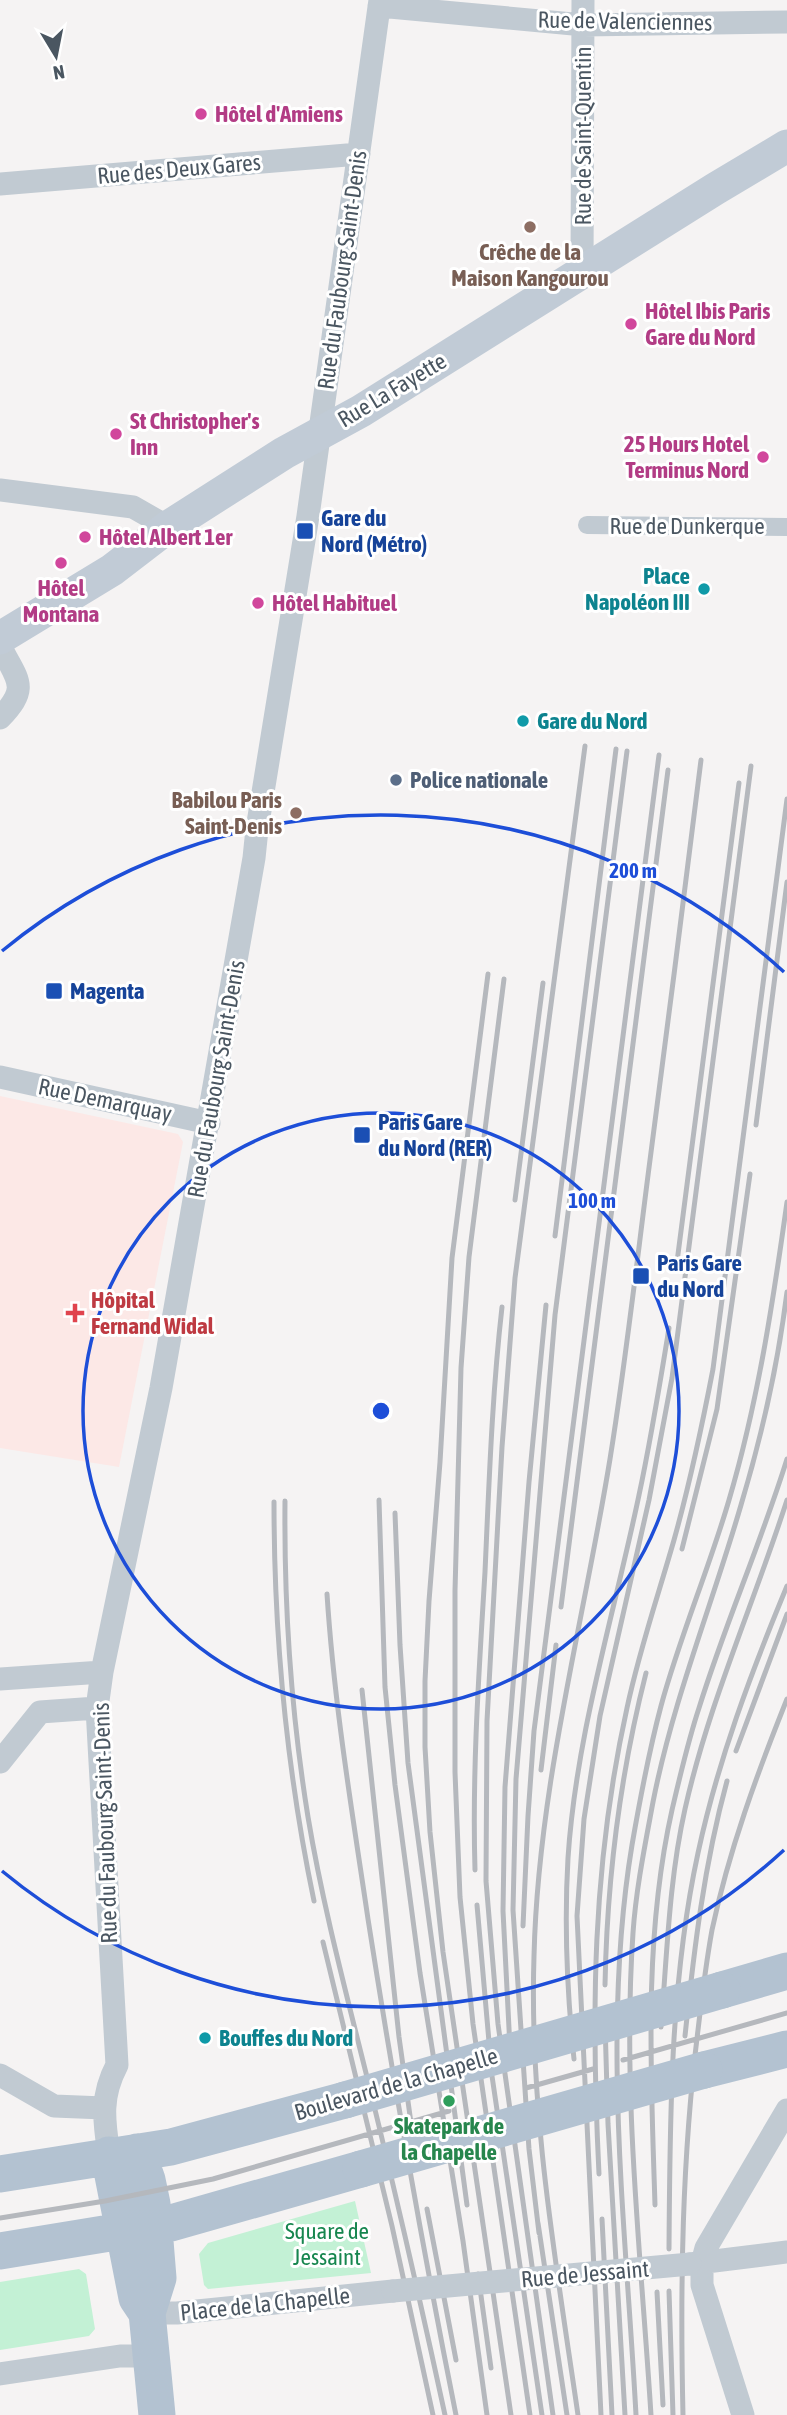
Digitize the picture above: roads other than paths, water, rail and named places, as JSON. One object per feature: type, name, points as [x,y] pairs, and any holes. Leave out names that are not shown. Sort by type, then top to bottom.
[{"type":"main road","name":"Rue La Fayette","points":[[0,638],[112,570],[168,527],[284,453],[361,411],[787,146]]},
{"type":"main road","name":"Boulevard de la Chapelle","points":[[0,2174],[172,2147],[345,2100],[787,1971]]},
{"type":"main road","points":[[0,2251],[138,2230],[221,2210],[704,2070],[787,2049]]},
{"type":"main road","name":"Place de la Chapelle","points":[[123,2153],[147,2180],[138,2230],[137,2298],[147,2313],[157,2415]]},
{"type":"street","name":"Rue de Saint-Quentin","points":[[582,272],[583,0]]},
{"type":"street","name":"Rue de Valenciennes","points":[[379,3],[584,25],[787,22]]},
{"type":"street","name":"Rue du Faubourg Saint-Denis","points":[[123,2153],[104,2108],[107,2085],[117,2066],[97,1708],[102,1672],[161,1388],[254,858],[319,434],[379,3]]},
{"type":"street","name":"Rue des Deux Gares","points":[[0,184],[359,154]]},
{"type":"street","points":[[0,490],[133,508],[168,527]]},
{"type":"street","name":"Rue de Dunkerque","points":[[587,525],[787,527]]},
{"type":"street","points":[[0,646],[15,675],[19,690],[15,702],[0,718]]},
{"type":"street","name":"Rue Demarquay","points":[[0,1077],[209,1123]]},
{"type":"street","points":[[0,1679],[102,1672]]},
{"type":"street","points":[[34,1676],[40,1712]]},
{"type":"street","points":[[0,1762],[40,1712],[97,1708]]},
{"type":"street","points":[[0,2075],[54,2106],[104,2108]]},
{"type":"street","points":[[743,2415],[696,2263],[787,2110]]},
{"type":"street","name":"Rue de Jessaint","points":[[388,2292],[787,2252]]},
{"type":"street","name":"Place de la Chapelle","points":[[147,2313],[177,2313],[388,2292]]},
{"type":"street","points":[[0,2374],[120,2356],[150,2356]]},
{"type":"railway","points":[[553,2415],[498,2024],[486,1881],[487,1721],[502,1447],[515,1278],[585,746]]},
{"type":"railway","points":[[555,1236],[616,749]]},
{"type":"railway","points":[[539,2233],[529,2149],[513,1910],[516,1779],[555,1315],[627,751]]},
{"type":"railway","points":[[523,1926],[534,1731],[659,755]]},
{"type":"railway","points":[[578,2415],[553,2244],[540,2129],[534,2014],[537,1893],[563,1707],[599,1521],[621,1385],[701,760]]},
{"type":"railway","points":[[601,2415],[577,1916],[584,1819],[600,1716],[649,1500],[672,1378],[751,766]]},
{"type":"railway","points":[[561,1607],[668,770]]},
{"type":"railway","points":[[677,1262],[739,783]]},
{"type":"railway","points":[[599,2174],[595,1997],[607,1825],[615,1767],[632,1687],[685,1497],[713,1369],[787,799]]},
{"type":"railway","points":[[756,1125],[787,882]]},
{"type":"railway","points":[[488,974],[452,1258],[429,1601],[425,1747],[430,1832],[443,1952],[511,2415]]},
{"type":"railway","points":[[504,979],[469,1257],[461,1368],[455,1591],[455,1772],[460,1897],[473,2024],[530,2415]]},
{"type":"railway","points":[[515,1200],[543,983]]},
{"type":"railway","points":[[682,1549],[717,1409],[750,1174]]},
{"type":"railway","points":[[636,2415],[622,2202],[617,2058],[623,1916],[632,1845],[657,1723],[677,1654],[721,1526],[748,1426],[770,1314],[787,1202]]},
{"type":"railway","points":[[651,2415],[631,2114],[630,1993],[636,1900],[661,1764],[756,1452],[774,1373],[787,1292]]},
{"type":"railway","points":[[510,2048],[503,1911],[505,1787],[546,1305]]},
{"type":"railway","points":[[475,1870],[474,1796],[478,1684],[493,1406],[502,1307]]},
{"type":"railway","points":[[574,2059],[566,1934],[572,1812],[587,1721],[643,1474],[669,1328]]},
{"type":"railway","points":[[655,2205],[651,2007],[663,1859],[672,1810],[695,1720],[787,1459]]},
{"type":"railway","points":[[379,1500],[385,1687],[395,1785],[420,1973],[463,2241],[487,2415]]},
{"type":"railway","points":[[661,2027],[672,1890],[685,1809],[706,1730],[787,1500]]},
{"type":"railway","points":[[285,1501],[290,1659],[308,1817],[328,1918],[399,2208],[445,2415]]},
{"type":"railway","points":[[274,1502],[276,1603],[283,1702],[296,1801],[314,1901]]},
{"type":"railway","points":[[395,1513],[408,1763],[467,2205]]},
{"type":"railway","points":[[669,2249],[673,2050],[689,1902],[706,1818],[725,1751],[787,1586]]},
{"type":"railway","points":[[327,1594],[339,1716],[368,1919],[409,2167],[456,2415]]},
{"type":"railway","points":[[736,1751],[787,1614]]},
{"type":"railway","points":[[541,1770],[556,1645]]},
{"type":"railway","points":[[605,1985],[616,1828],[646,1673]]},
{"type":"railway","points":[[362,1690],[399,2037],[412,2130]]},
{"type":"railway","points":[[683,2415],[682,2270],[685,2174],[706,1967],[712,1930],[735,1842],[787,1699]]},
{"type":"railway","points":[[685,2036],[706,1876],[727,1781]]},
{"type":"railway","points":[[477,1905],[492,2076],[542,2415]]},
{"type":"railway","points":[[323,1942],[392,2226],[433,2415]]},
{"type":"railway","points":[[623,2060],[787,2013]]},
{"type":"railway","points":[[605,2023],[608,2124],[625,2415]]},
{"type":"railway","points":[[526,2088],[593,2069]]},
{"type":"railway","points":[[0,2218],[105,2201],[213,2179],[449,2111]]},
{"type":"railway","points":[[427,2209],[456,2360]]},
{"type":"railway","points":[[602,2219],[612,2415]]},
{"type":"railway","points":[[538,2223],[567,2415]]},
{"type":"railway","points":[[478,2274],[491,2368]]},
{"type":"railway","points":[[669,2291],[673,2415]]},
{"type":"railway","points":[[657,2292],[663,2405]]},
{"type":"place","name":"Hôtel d'Amiens","points":[[201,114]]},
{"type":"place","name":"Crêche de la Maison Kangourou","points":[[530,227]]},
{"type":"place","name":"Hôtel Ibis Paris Gare du Nord","points":[[631,324]]},
{"type":"place","name":"St Christopher's Inn","points":[[116,434]]},
{"type":"place","name":"25 Hours Hotel Terminus Nord","points":[[763,457]]},
{"type":"place","name":"Gare du Nord (Métro)","points":[[305,531]]},
{"type":"place","name":"Hôtel Albert 1er","points":[[85,537]]},
{"type":"place","name":"Hôtel Montana","points":[[61,563]]},
{"type":"place","name":"Place Napoléon III","points":[[704,589]]},
{"type":"place","name":"Hôtel Habituel","points":[[258,603]]},
{"type":"place","name":"Gare du Nord","points":[[523,721]]},
{"type":"place","name":"Police nationale","points":[[396,780]]},
{"type":"place","name":"Babilou Paris Saint-Denis","points":[[296,813]]},
{"type":"place","name":"Magenta","points":[[54,991]]},
{"type":"place","name":"Paris Gare du Nord (RER)","points":[[362,1135]]},
{"type":"place","name":"Paris Gare du Nord","points":[[641,1276]]},
{"type":"place","name":"Hôpital Fernand Widal","points":[[75,1313]]},
{"type":"place","name":"Bouffes du Nord","points":[[205,2038]]},
{"type":"place","name":"Skatepark de la Chapelle","points":[[449,2101]]},
{"type":"park label","name":"Square de Jessaint","points":[[327,2244]]}]
